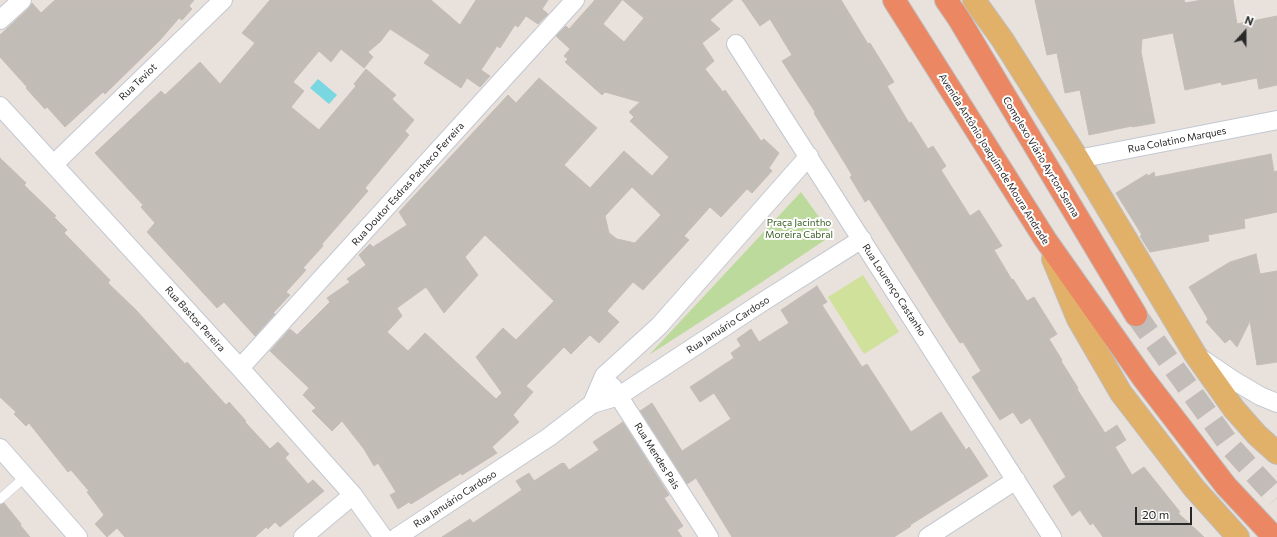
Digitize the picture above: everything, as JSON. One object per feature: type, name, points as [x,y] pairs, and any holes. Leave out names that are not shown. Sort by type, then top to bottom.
[{"type":"highway","name":"Avenida Antônio Joaquim de Moura Andrade","points":[[894,0],[1045,239]]},
{"type":"highway","name":"Complexo Viário Ayrton Senna","points":[[946,0],[1136,315]]},
{"type":"highway","points":[[1045,239],[1143,378],[1226,486],[1274,537]]},
{"type":"main road","points":[[974,0],[1002,39],[1078,160],[1195,354],[1234,409],[1277,453]]},
{"type":"main road","name":"Avenida Antônio Joaquim de Moura Andrade","points":[[1045,239],[1078,319],[1121,393],[1194,488],[1238,537]]},
{"type":"street","points":[[0,20],[22,0]]},
{"type":"street","name":"Rua Teviot","points":[[54,164],[223,0]]},
{"type":"street","name":"Rua Doutor Esdras Pacheco Ferreira","points":[[240,368],[575,0]]},
{"type":"street","name":"Rua Lourenço Castanho","points":[[736,44],[1052,537]]},
{"type":"street","name":"Rua Bastos Pereira","points":[[0,106],[240,368],[353,495],[383,537]]},
{"type":"street","name":"Rua Colatino Marques","points":[[1078,160],[1277,120]]},
{"type":"street","points":[[604,376],[659,326],[808,156]]},
{"type":"street","name":"Rua Januário Cardoso","points":[[397,537],[549,437],[592,404],[619,396],[862,239]]},
{"type":"street","points":[[1195,354],[1233,380],[1260,396],[1277,403]]},
{"type":"street","name":"Rua Januário Cardoso","points":[[592,404],[604,376]]},
{"type":"street","name":"Rua Mendes Pais","points":[[604,376],[619,396],[709,537]]},
{"type":"street","points":[[0,448],[78,537]]},
{"type":"street","points":[[928,537],[1016,480]]},
{"type":"street","points":[[303,537],[353,495]]},
{"type":"lane","points":[[0,499],[25,477]]},
{"type":"green space","name":"Praça Jacintho Moreira Cabral","points":[[801,192],[829,231],[825,240],[649,355]]},
{"type":"green space","points":[[863,275],[899,332],[864,354],[828,297]]},
{"type":"water","points":[[318,79],[337,95],[329,104],[310,88]]},
{"type":"building","points":[[55,0],[194,0],[189,6],[192,9],[182,20],[179,18],[160,40],[105,94],[103,92],[65,127],[47,107],[45,109],[0,57],[0,35],[29,8],[32,3],[41,13]]},
{"type":"building","points":[[270,0],[431,0],[460,25],[476,0],[548,0],[542,9],[548,14],[538,24],[526,16],[518,27],[515,25],[500,48],[497,46],[481,70],[490,76],[480,87],[467,78],[461,88],[424,63],[430,55],[390,29],[380,42],[368,52],[373,57],[364,68],[341,49],[331,62],[319,51],[293,82],[304,91],[291,107],[319,130],[356,86],[354,84],[366,69],[396,95],[392,99],[414,120],[405,131],[409,135],[365,188],[368,191],[303,268],[306,270],[286,292],[290,295],[273,313],[275,314],[255,336],[224,302],[217,308],[147,232],[155,223],[141,207],[143,205],[95,153],[161,91],[165,95],[200,62],[220,84],[255,43],[242,33]]},
{"type":"building","points":[[595,0],[622,0],[603,24],[624,42],[644,18],[623,0],[733,0],[710,20],[720,29],[702,43],[714,61],[705,69],[723,92],[725,90],[761,141],[764,139],[779,153],[769,168],[772,171],[752,193],[747,189],[721,217],[710,207],[684,236],[689,240],[643,290],[633,282],[607,311],[619,322],[599,343],[590,335],[571,354],[564,347],[526,386],[533,392],[513,415],[519,422],[492,447],[497,453],[411,504],[409,502],[398,509],[390,495],[396,492],[378,463],[374,466],[364,449],[342,421],[332,431],[312,411],[316,408],[303,395],[309,388],[270,351],[290,329],[297,335],[330,302],[327,298],[350,282],[347,279],[366,265],[359,255],[370,244],[373,247],[407,225],[399,212],[508,95],[516,103],[539,78],[597,128],[564,165],[590,188],[624,151],[652,176],[669,157],[630,121],[634,117],[629,112],[640,102],[605,92],[602,95],[565,62],[568,59],[564,56],[570,49],[556,36],[566,26],[569,29]],"holes":[[[632,187],[661,215],[635,243],[617,239],[609,233],[605,216]],[[485,235],[554,301],[516,340],[503,328],[476,357],[502,393],[496,399],[425,333],[408,351],[387,332],[402,316],[397,308],[426,287],[444,313],[478,275],[465,257]]]},
{"type":"building","points":[[742,0],[841,0],[868,44],[870,43],[894,82],[887,86],[909,123],[911,122],[928,149],[933,146],[946,166],[941,170],[970,216],[979,210],[1002,246],[994,250],[1012,280],[1013,279],[1027,301],[1034,297],[1057,334],[1049,339],[1078,388],[1077,389],[1105,433],[1117,425],[1126,440],[1115,447],[1132,475],[1144,467],[1180,512],[1178,513],[1204,537],[1103,537],[1093,523],[1090,525],[1080,510],[1072,516],[1053,486],[1066,477],[1030,418],[1021,424],[1013,412],[1000,420],[972,377],[981,371],[963,342],[960,343],[869,199],[865,202],[850,177],[852,175],[814,113],[815,112],[782,61],[792,55],[770,19],[760,26]]},
{"type":"building","points":[[1035,0],[1184,0],[1185,3],[1202,0],[1233,0],[1237,24],[1277,16],[1277,85],[1259,89],[1257,78],[1222,85],[1221,82],[1185,90],[1173,33],[1142,39],[1141,52],[1155,123],[1089,135],[1080,90],[1065,93],[1057,53],[1047,55]]},
{"type":"building","points":[[1271,154],[1274,172],[1277,171],[1277,212],[1244,219],[1245,228],[1208,235],[1209,241],[1150,252],[1140,236],[1142,235],[1116,193],[1147,174],[1148,176],[1154,172],[1155,177]]},
{"type":"building","points":[[0,158],[26,183],[24,185],[56,216],[54,217],[67,230],[64,233],[110,280],[108,283],[136,310],[185,364],[187,362],[226,405],[229,402],[270,449],[278,442],[289,454],[285,458],[308,484],[313,480],[324,491],[280,527],[275,522],[268,529],[266,527],[255,537],[125,537],[117,528],[107,537],[95,524],[104,515],[87,492],[89,491],[71,470],[68,472],[29,423],[26,426],[14,414],[16,412],[0,397]]},
{"type":"building","points":[[1256,254],[1260,274],[1277,271],[1277,362],[1257,365],[1250,321],[1237,347],[1230,339],[1225,343],[1206,322],[1208,319],[1189,287],[1230,262]]},
{"type":"building","points":[[817,286],[827,302],[822,305],[862,367],[867,364],[911,432],[941,412],[966,450],[969,447],[988,476],[910,525],[911,526],[894,537],[732,537],[696,478],[687,484],[640,411],[652,403],[682,451],[731,419],[714,393],[700,402],[690,387],[734,358],[731,353],[741,346],[737,339],[751,329],[759,342],[789,323],[781,310]]},
{"type":"building","points":[[623,422],[669,495],[664,498],[683,526],[677,530],[682,537],[442,537],[470,519],[473,523],[522,490],[516,481],[529,473],[534,481],[562,463],[564,463],[569,470],[599,450],[593,442]]},
{"type":"building","points":[[4,503],[30,537],[0,537],[0,505]]},
{"type":"tunnel","points":[[1136,315],[1231,447],[1277,498]]}]
